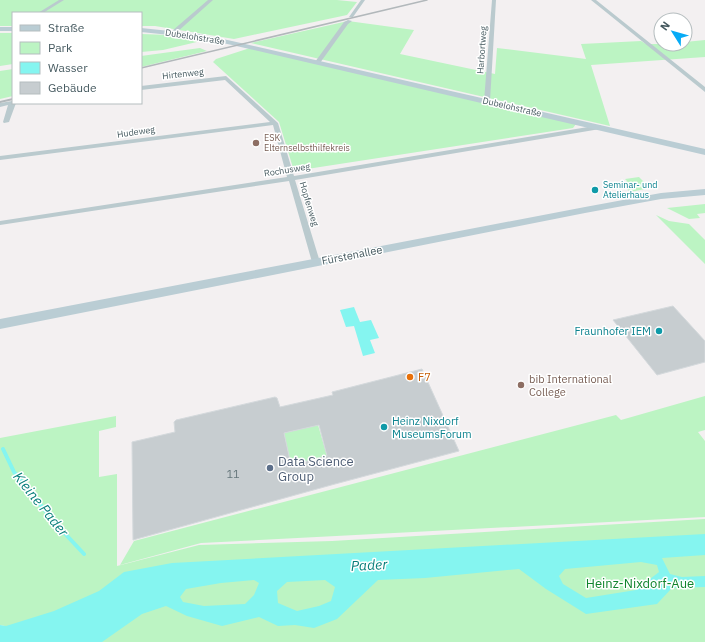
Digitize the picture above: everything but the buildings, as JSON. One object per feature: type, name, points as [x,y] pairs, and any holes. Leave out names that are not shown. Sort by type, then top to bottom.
[{"type":"main road","points":[[0,29],[12,29]]},
{"type":"main road","name":"Dubelohstraße","points":[[142,30],[174,32],[211,38],[705,152]]},
{"type":"main road","name":"Fürstenallee","points":[[0,324],[637,200],[705,192]]},
{"type":"street","points":[[42,12],[62,0]]},
{"type":"street","points":[[174,32],[211,0]]},
{"type":"street","points":[[318,62],[363,0]]},
{"type":"street","name":"Harbortweg","points":[[487,101],[494,0]]},
{"type":"street","points":[[593,0],[705,90]]},
{"type":"street","name":"Hirtenweg","points":[[142,88],[226,78],[275,123]]},
{"type":"street","points":[[0,105],[12,103]]},
{"type":"street","points":[[6,122],[13,104]]},
{"type":"street","name":"Hudeweg","points":[[0,158],[275,123]]},
{"type":"street","name":"Hopfenweg","points":[[275,123],[316,262]]},
{"type":"street","points":[[577,131],[584,123]]},
{"type":"street","name":"Rochusweg","points":[[0,223],[291,178],[600,127]]},
{"type":"green space","points":[[0,0],[337,0],[357,2],[347,15],[234,39],[155,26],[142,26],[142,12],[12,12],[12,26],[0,26]]},
{"type":"green space","points":[[348,21],[414,30],[400,54],[495,74],[497,48],[586,59],[581,44],[641,41],[646,44],[653,44],[653,52],[693,52],[693,41],[705,40],[705,57],[591,65],[610,126],[251,43]]},
{"type":"green space","points":[[0,33],[12,33],[12,64],[0,66]]},
{"type":"green space","points":[[142,34],[169,35],[201,41],[163,50],[142,52]]},
{"type":"green space","points":[[200,48],[207,51],[142,67],[142,56]]},
{"type":"green space","points":[[250,48],[576,124],[573,128],[294,171],[279,122],[213,62],[216,59]]},
{"type":"green space","points":[[12,69],[12,96],[0,99],[0,71]]},
{"type":"green space","points":[[639,177],[650,188],[630,192],[622,184],[627,181],[625,179]]},
{"type":"green space","points":[[705,204],[705,213],[697,214],[700,218],[689,219],[667,208]]},
{"type":"green space","points":[[656,215],[669,221],[689,224],[705,240],[705,264]]},
{"type":"green space","points":[[705,396],[705,430],[698,432],[705,441],[705,517],[201,543],[120,565],[134,541],[616,415],[621,420]]},
{"type":"green space","name":"Heinz-Nixdorf-Aue","points":[[116,416],[116,427],[99,431],[99,477],[117,474],[117,566],[199,545],[332,541],[705,519],[705,642],[0,642],[5,626],[0,625],[0,438]]},
{"type":"green space","points":[[318,425],[327,456],[291,465],[284,433]]},
{"type":"water","points":[[354,307],[360,322],[371,320],[379,338],[370,340],[375,353],[363,356],[354,326],[346,327],[340,310]]},
{"type":"water","name":"Pader","points":[[705,534],[705,555],[662,558],[670,574],[682,577],[705,576],[705,587],[672,588],[657,604],[586,614],[546,589],[519,569],[425,578],[378,580],[337,619],[314,628],[295,625],[278,626],[259,617],[222,626],[187,616],[166,606],[142,614],[102,642],[0,642],[0,625],[6,626],[54,611],[99,591],[124,572],[172,563]],"holes":[[[641,562],[657,565],[659,572],[636,590],[586,598],[563,584],[559,576],[565,569]],[[254,580],[259,583],[254,595],[245,604],[204,606],[183,602],[180,597],[186,589],[221,583]],[[325,580],[335,587],[331,601],[319,606],[297,611],[278,603],[277,591],[287,582]]]},
{"type":"waterway","name":"Kleine Pader","points":[[3,449],[14,472],[56,524],[84,554]]},
{"type":"railway","points":[[142,68],[427,0]]},
{"type":"railway","points":[[0,102],[12,99]]},
{"type":"place","name":"ESK Elternselbsthilfekreis","points":[[256,143]]},
{"type":"place","name":"Seminar- und Atelierhaus","points":[[595,190]]},
{"type":"place","name":"Fraunhofer IEM","points":[[659,331]]},
{"type":"place","name":"F7","points":[[410,377]]},
{"type":"place","name":"bib International College","points":[[521,385]]},
{"type":"place","name":"Heinz Nixdorf MuseumsForum","points":[[384,427]]},
{"type":"place","name":"Data Science Group","points":[[270,468]]}]
